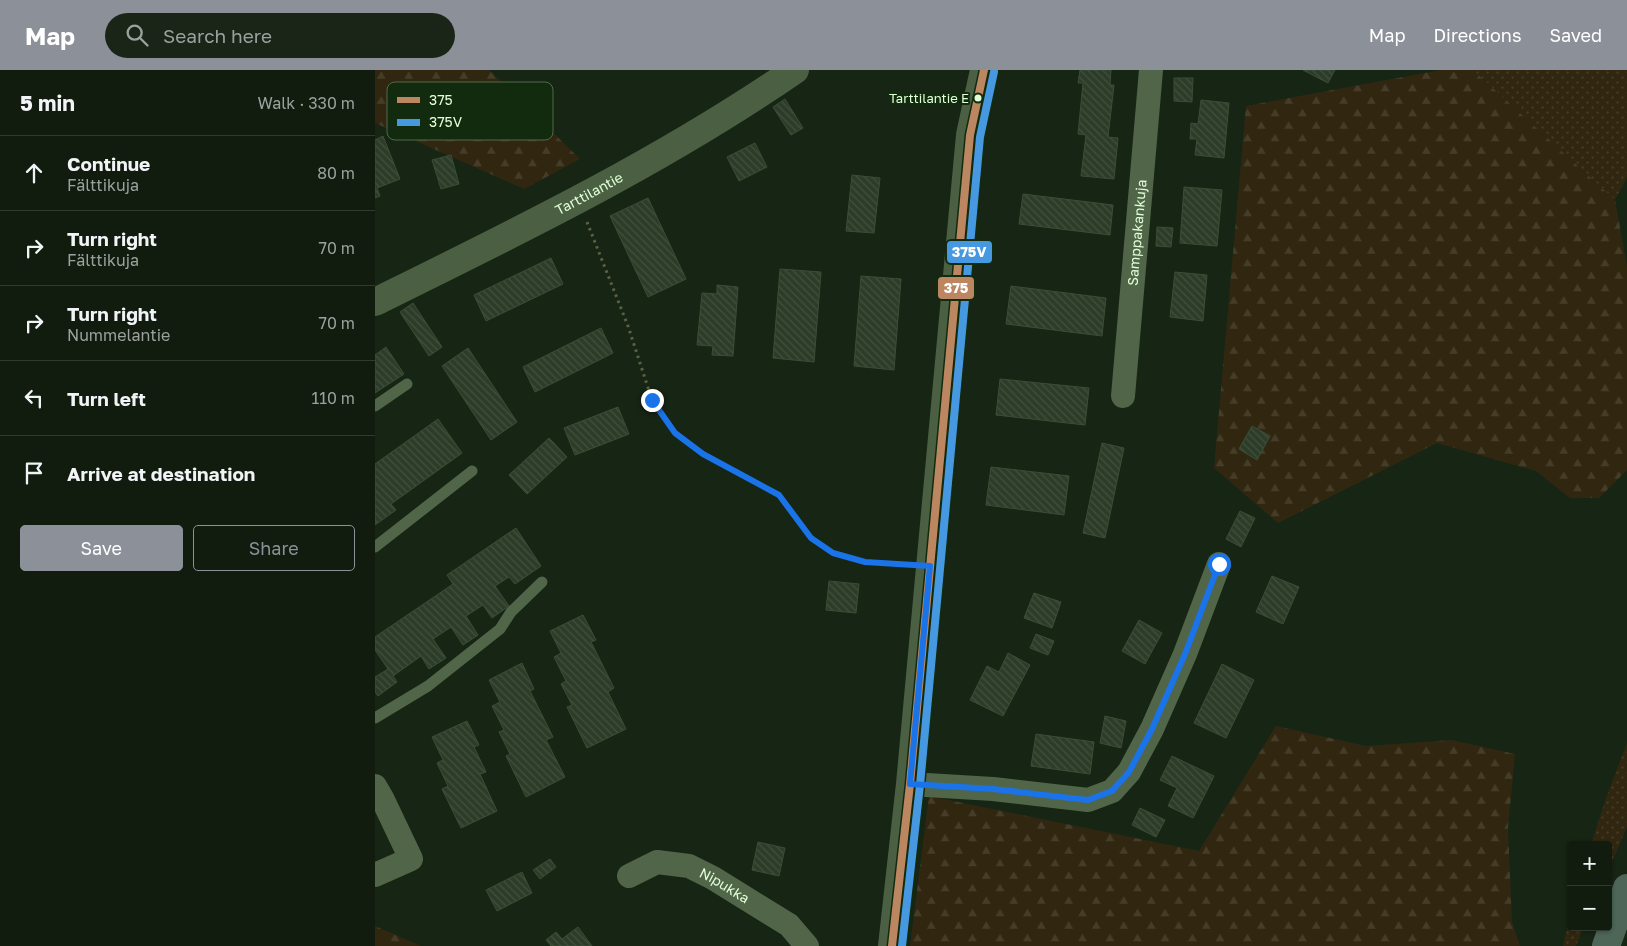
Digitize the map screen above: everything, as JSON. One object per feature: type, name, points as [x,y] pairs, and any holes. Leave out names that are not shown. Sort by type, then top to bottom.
[{"type":"highway","points":[[1606,946],[1627,888]]},
{"type":"street","name":"Tarttilantie","points":[[375,302],[578,200],[645,163],[795,70]]},
{"type":"street","points":[[892,946],[910,784],[971,135],[984,70]]},
{"type":"street","name":"Samppakankuja","points":[[1123,396],[1151,70]]},
{"type":"street","points":[[910,784],[993,789],[1088,800],[1112,791],[1129,772],[1152,729],[1185,654],[1219,564]]},
{"type":"street","points":[[375,786],[411,859],[375,875]]},
{"type":"street","name":"Nipukka","points":[[629,876],[657,862],[689,866],[713,878],[789,926],[807,946]]},
{"type":"lane","points":[[375,406],[407,384]]},
{"type":"lane","points":[[375,546],[472,471]]},
{"type":"lane","points":[[375,718],[428,686],[499,629],[511,612],[542,582]]},
{"type":"path","points":[[578,200],[628,326],[652,400],[675,433],[703,454],[779,495],[811,538],[833,553],[865,562],[930,566]]},
{"type":"green space","points":[[375,70],[489,70],[501,82],[387,82],[387,128],[375,123]]},
{"type":"green space","points":[[1441,70],[1473,70],[1615,200],[1627,266],[1627,470],[1599,498],[1570,498],[1536,471],[1437,443],[1278,523],[1214,468],[1246,106]]},
{"type":"green space","points":[[1473,70],[1627,70],[1627,177],[1615,200]]},
{"type":"green space","points":[[553,133],[580,159],[524,189],[413,140],[553,140]]},
{"type":"green space","points":[[1276,726],[1366,746],[1452,740],[1515,754],[1508,828],[1512,922],[1520,946],[910,946],[929,796],[1199,851]]},
{"type":"green space","points":[[1627,743],[1627,827],[1612,862],[1612,841],[1592,841]]},
{"type":"green space","points":[[375,926],[421,946],[375,946]]},
{"type":"green space","points":[[1567,929],[1567,931],[1582,931],[1576,946],[1563,946]]},
{"type":"building","points":[[1080,70],[1111,70],[1110,85],[1114,85],[1108,137],[1118,138],[1114,179],[1081,176],[1086,135],[1078,134],[1083,83],[1078,83]]},
{"type":"building","points":[[1303,70],[1335,70],[1328,83]]},
{"type":"building","points":[[1174,78],[1193,78],[1192,102],[1174,101]]},
{"type":"building","points":[[785,99],[803,128],[791,135],[773,107]]},
{"type":"building","points":[[1201,100],[1229,103],[1224,158],[1195,155],[1197,139],[1190,139],[1191,123],[1198,124]]},
{"type":"building","points":[[383,136],[400,179],[377,188],[380,196],[375,198],[375,140]]},
{"type":"building","points":[[755,143],[767,167],[739,181],[727,157]]},
{"type":"building","points":[[451,155],[459,184],[441,189],[432,160]]},
{"type":"building","points":[[852,175],[880,178],[874,233],[846,231]]},
{"type":"building","points":[[1184,187],[1222,190],[1217,246],[1180,243]]},
{"type":"building","points":[[1023,194],[1113,205],[1110,235],[1019,224]]},
{"type":"building","points":[[648,198],[686,279],[648,297],[610,216]]},
{"type":"building","points":[[1157,227],[1173,228],[1171,247],[1156,246]]},
{"type":"building","points":[[551,258],[563,284],[486,321],[474,295]]},
{"type":"building","points":[[780,269],[821,272],[814,362],[773,358]]},
{"type":"building","points":[[1175,272],[1207,275],[1203,321],[1170,317]]},
{"type":"building","points":[[861,276],[901,279],[894,370],[854,366]]},
{"type":"building","points":[[717,285],[738,287],[733,356],[712,355],[713,346],[697,345],[702,293],[717,294]]},
{"type":"building","points":[[1011,286],[1106,298],[1102,336],[1006,324]]},
{"type":"building","points":[[413,303],[442,347],[429,356],[400,312]]},
{"type":"building","points":[[601,328],[613,353],[535,392],[523,367]]},
{"type":"building","points":[[386,347],[404,374],[375,393],[375,355]]},
{"type":"building","points":[[468,348],[517,422],[491,440],[442,366]]},
{"type":"building","points":[[1000,379],[1089,388],[1085,425],[996,415]]},
{"type":"building","points":[[618,407],[629,434],[575,455],[564,428]]},
{"type":"building","points":[[438,419],[462,453],[391,504],[396,510],[375,525],[375,464]]},
{"type":"building","points":[[1252,426],[1270,436],[1257,460],[1239,449]]},
{"type":"building","points":[[549,438],[567,457],[527,494],[509,475]]},
{"type":"building","points":[[1102,443],[1124,448],[1105,538],[1083,533]]},
{"type":"building","points":[[991,467],[1069,476],[1064,515],[986,505]]},
{"type":"building","points":[[1240,511],[1255,518],[1241,547],[1226,539]]},
{"type":"building","points":[[516,528],[541,566],[515,584],[509,577],[495,586],[509,606],[492,618],[483,605],[466,616],[478,635],[463,645],[451,627],[433,639],[446,658],[429,669],[421,656],[393,676],[397,682],[378,696],[375,692],[375,677],[388,669],[375,650],[375,637],[453,584],[447,575]]},
{"type":"building","points":[[1272,576],[1299,587],[1283,624],[1256,612]]},
{"type":"building","points":[[829,581],[859,584],[856,613],[826,610]]},
{"type":"building","points":[[1034,593],[1061,602],[1052,628],[1024,618]]},
{"type":"building","points":[[583,615],[596,640],[591,642],[614,688],[608,692],[626,729],[587,748],[567,707],[572,705],[561,684],[566,681],[554,657],[561,653],[550,631]]},
{"type":"building","points":[[1139,620],[1162,633],[1145,664],[1122,651]]},
{"type":"building","points":[[1036,634],[1054,641],[1048,655],[1030,648]]},
{"type":"building","points":[[1008,653],[1030,665],[1003,716],[970,700],[987,666],[999,672]]},
{"type":"building","points":[[522,663],[534,689],[530,691],[553,737],[546,740],[565,777],[526,797],[506,756],[510,754],[499,732],[504,730],[492,706],[500,702],[489,680]]},
{"type":"building","points":[[1222,664],[1254,680],[1226,738],[1194,723]]},
{"type":"building","points":[[1105,716],[1126,721],[1121,748],[1100,743]]},
{"type":"building","points":[[467,721],[479,745],[474,747],[486,772],[480,774],[497,811],[461,828],[442,789],[448,786],[437,763],[443,760],[432,737]]},
{"type":"building","points":[[1036,734],[1094,742],[1090,774],[1031,766]]},
{"type":"building","points":[[1172,756],[1214,776],[1193,818],[1168,806],[1177,788],[1160,780]]},
{"type":"building","points":[[1140,808],[1165,820],[1156,837],[1132,825]]},
{"type":"building","points":[[758,842],[785,848],[779,876],[752,870]]},
{"type":"building","points":[[550,859],[556,867],[540,879],[533,870]]},
{"type":"building","points":[[522,872],[532,893],[497,911],[486,890]]},
{"type":"building","points":[[578,927],[592,946],[551,946],[546,940],[556,932],[562,939]]},
{"type":"transit line","name":"375","points":[[892,946],[910,784],[970,135],[984,70]]},
{"type":"transit line","name":"375V","points":[[902,946],[920,785],[980,137],[994,72]]},
{"type":"place","name":"Tarttilantie E","points":[[978,98]]},
{"type":"route","points":[[652,400],[675,433],[703,454],[779,495],[811,538],[833,553],[865,562],[930,566],[910,784],[993,789],[1088,800],[1112,791],[1129,772],[1152,729],[1185,654],[1219,564]]}]
